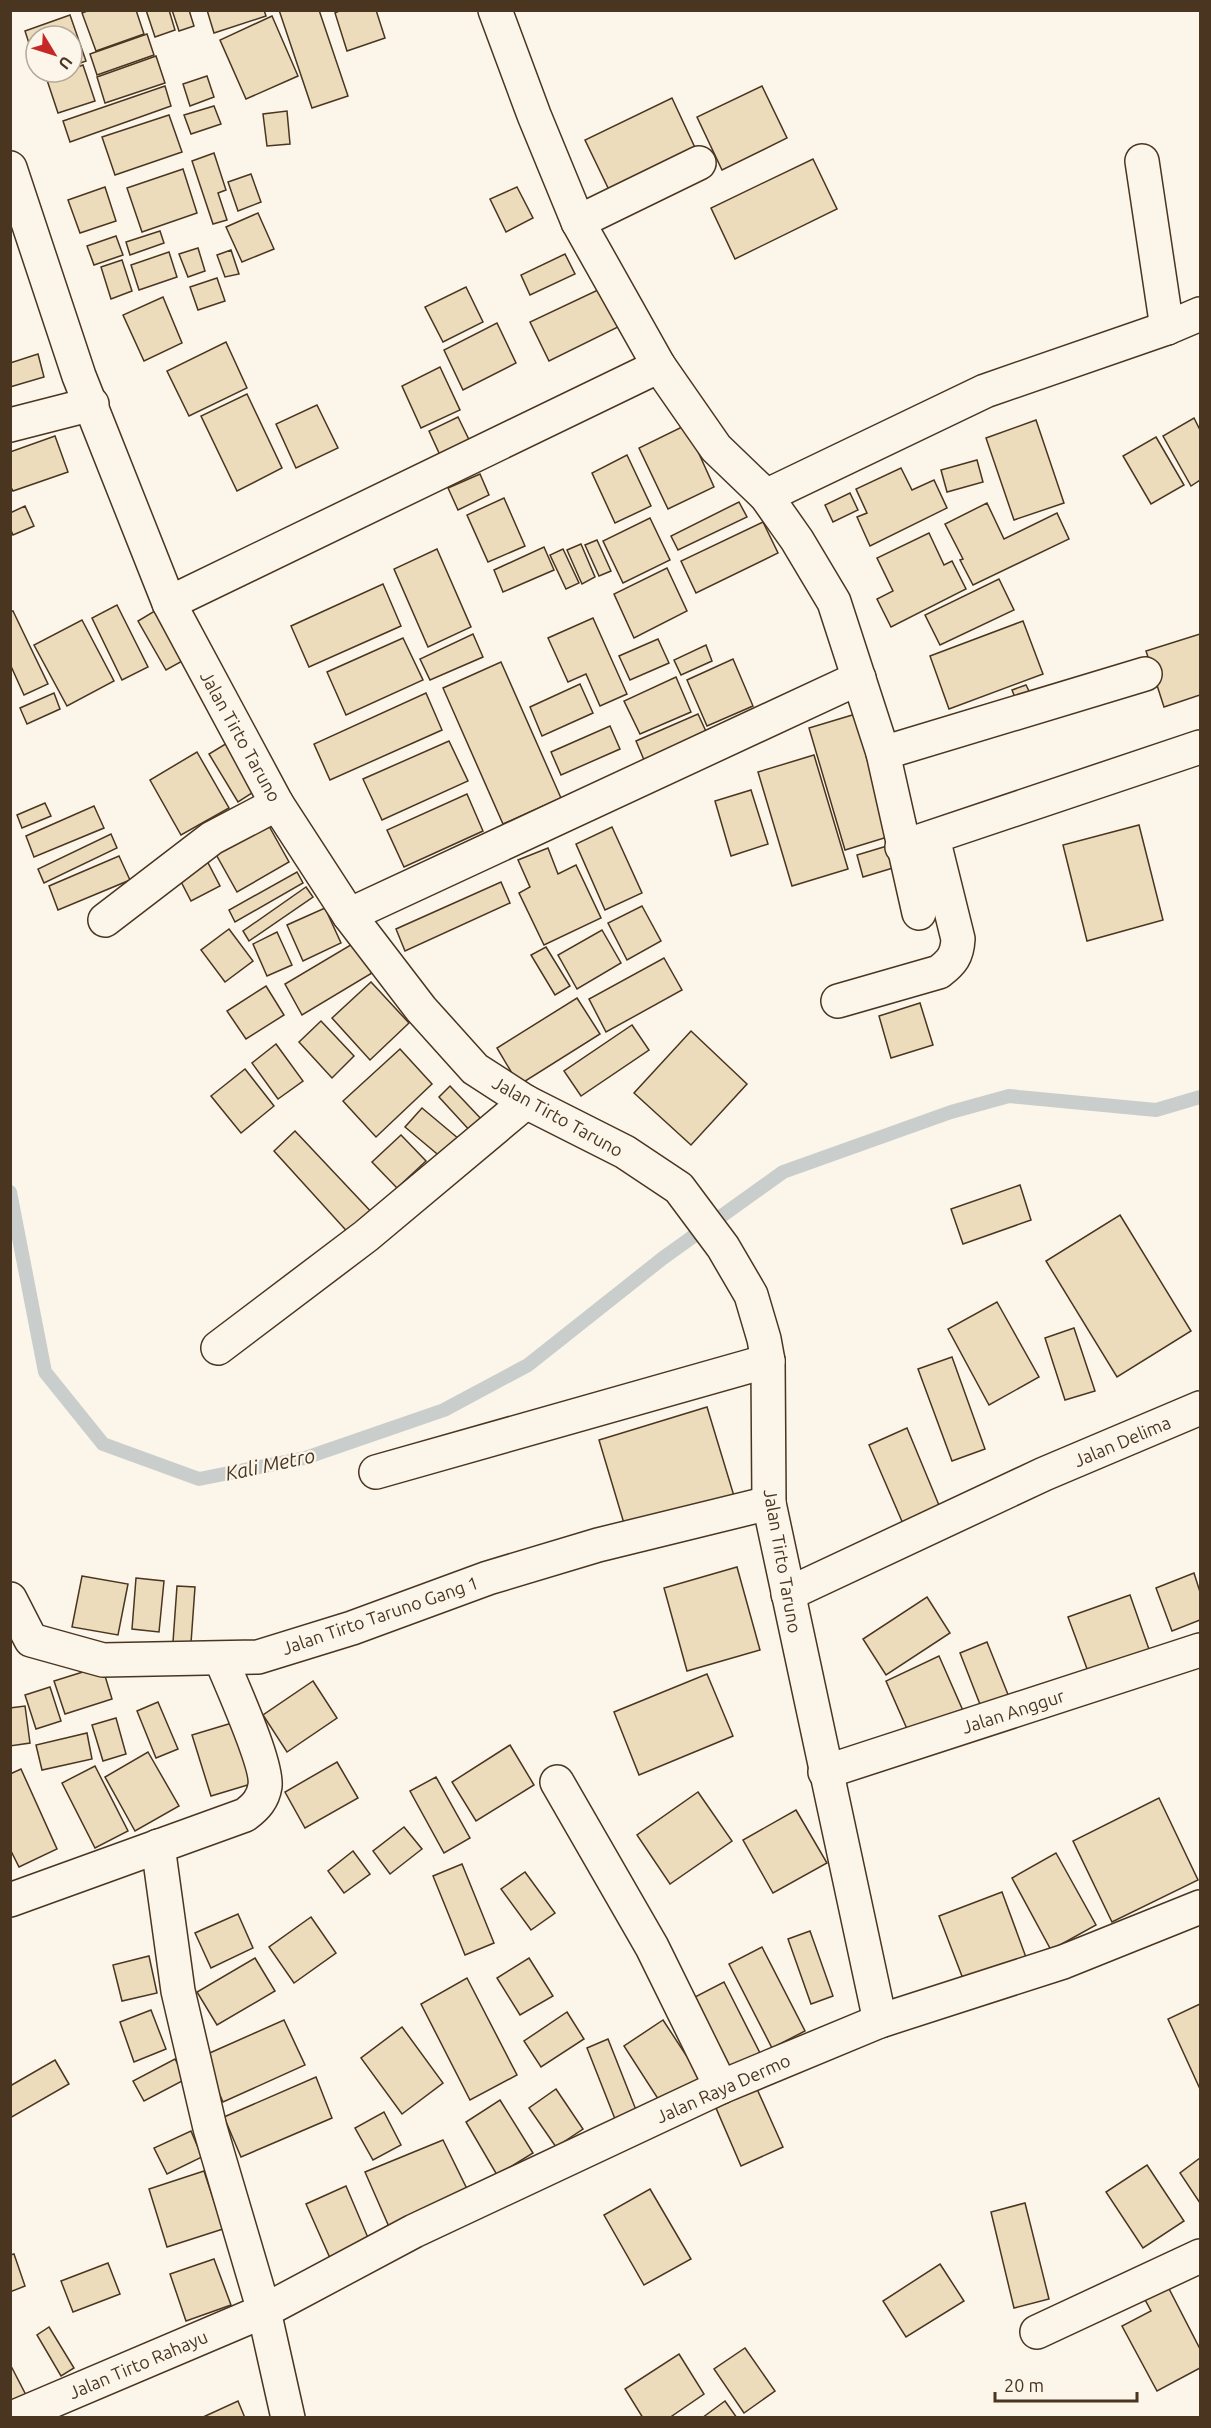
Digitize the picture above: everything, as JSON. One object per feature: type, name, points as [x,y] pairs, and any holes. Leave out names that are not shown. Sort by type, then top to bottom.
[{"type":"street","points":[[495,10],[534,115],[579,222],[659,366],[716,448],[766,496],[797,540],[834,602],[882,753],[919,914]]},
{"type":"street","points":[[1142,161],[1167,328]]},
{"type":"street","points":[[579,222],[699,163]]},
{"type":"street","name":"Jalan Tirto Taruno","points":[[10,168],[80,376],[169,603],[277,804],[349,915],[421,1009],[475,1069],[526,1102],[625,1152],[679,1188],[723,1247],[750,1295],[764,1339],[768,1361],[769,1503],[880,2021]]},
{"type":"street","points":[[766,496],[985,391],[1167,328],[1200,314]]},
{"type":"street","points":[[169,603],[659,366]]},
{"type":"street","points":[[10,424],[92,404]]},
{"type":"street","points":[[882,753],[1145,674]]},
{"type":"street","points":[[349,915],[859,678]]},
{"type":"street","points":[[902,847],[1200,747]]},
{"type":"street","points":[[105,920],[212,838],[277,804]]},
{"type":"street","points":[[838,1001],[939,972],[951,963],[957,952],[958,939],[933,838]]},
{"type":"street","points":[[218,1348],[366,1236],[526,1102]]},
{"type":"street","points":[[376,1472],[768,1361]]},
{"type":"street","name":"Jalan Delima","points":[[788,1594],[1044,1474],[1200,1408]]},
{"type":"street","name":"Jalan Tirto Taruno Gang 1","points":[[10,1599],[21,1645],[104,1660],[258,1657],[352,1628],[488,1578],[598,1545],[769,1503]]},
{"type":"street","name":"Jalan Anggur","points":[[825,1772],[1200,1650]]},
{"type":"street","points":[[10,1900],[245,1815],[256,1807],[262,1798],[266,1784],[263,1765],[221,1659]]},
{"type":"street","points":[[557,1782],[652,1947],[721,2087]]},
{"type":"street","points":[[158,1846],[178,1991],[210,2128],[264,2311],[288,2418]]},
{"type":"street","name":"Jalan Raya Dermo","points":[[264,2311],[414,2231],[721,2087],[880,2021],[1063,1962],[1200,1907]]},
{"type":"street","points":[[1037,2332],[1200,2256]]},
{"type":"street","name":"Jalan Tirto Rahayu","points":[[12,2418],[264,2311]]},
{"type":"building","points":[[90,10],[136,10],[144,34],[96,51],[82,13]]},
{"type":"building","points":[[146,10],[169,10],[175,30],[155,37]]},
{"type":"building","points":[[172,10],[189,10],[194,26],[179,31]]},
{"type":"building","points":[[207,10],[264,10],[266,16],[214,33]]},
{"type":"building","points":[[279,10],[319,10],[348,96],[312,108]]},
{"type":"building","points":[[341,10],[376,10],[385,38],[347,51],[335,13]]},
{"type":"building","points":[[70,15],[73,24],[45,24]]},
{"type":"building","points":[[272,16],[298,76],[246,99],[220,40]]},
{"type":"building","points":[[147,34],[154,55],[97,75],[90,54]]},
{"type":"building","points":[[156,56],[165,83],[105,103],[97,77]]},
{"type":"building","points":[[84,68],[95,101],[58,113],[48,84],[84,84]]},
{"type":"building","points":[[207,76],[214,97],[190,106],[183,84]]},
{"type":"building","points":[[165,86],[171,106],[70,142],[63,121]]},
{"type":"building","points":[[762,86],[787,138],[722,170],[697,117]]},
{"type":"building","points":[[672,98],[697,152],[611,194],[585,140]]},
{"type":"building","points":[[214,106],[221,124],[191,134],[184,115]]},
{"type":"building","points":[[287,111],[290,144],[267,146],[263,114]]},
{"type":"building","points":[[169,115],[182,152],[115,175],[102,137]]},
{"type":"building","points":[[214,153],[226,190],[218,193],[227,220],[213,224],[192,161]]},
{"type":"building","points":[[813,159],[837,209],[735,259],[711,208]]},
{"type":"building","points":[[183,169],[197,213],[142,232],[127,188]]},
{"type":"building","points":[[251,174],[261,202],[238,211],[228,182]]},
{"type":"building","points":[[105,187],[116,221],[80,233],[68,200]]},
{"type":"building","points":[[517,187],[533,218],[506,232],[490,199]]},
{"type":"building","points":[[258,213],[274,249],[242,262],[226,227]]},
{"type":"building","points":[[160,231],[164,243],[130,255],[126,242]]},
{"type":"building","points":[[116,236],[123,255],[94,265],[87,246]]},
{"type":"building","points":[[198,248],[205,271],[188,277],[179,254]]},
{"type":"building","points":[[231,250],[239,274],[225,277],[217,255]]},
{"type":"building","points":[[169,252],[177,277],[139,290],[131,265]]},
{"type":"building","points":[[565,254],[575,274],[530,295],[521,275]]},
{"type":"building","points":[[122,260],[132,291],[111,299],[101,267]]},
{"type":"building","points":[[217,278],[225,301],[198,310],[190,287]]},
{"type":"building","points":[[466,287],[483,322],[443,342],[425,307]]},
{"type":"building","points":[[600,289],[618,327],[549,361],[530,322]]},
{"type":"building","points":[[163,297],[182,343],[144,361],[123,315]]},
{"type":"building","points":[[497,323],[516,363],[463,390],[444,350]]},
{"type":"building","points":[[226,342],[247,388],[189,416],[167,371]]},
{"type":"building","points":[[38,354],[44,377],[10,387],[10,363]]},
{"type":"building","points":[[440,367],[460,410],[421,428],[402,386]]},
{"type":"building","points":[[247,394],[282,468],[237,491],[201,416]]},
{"type":"building","points":[[317,405],[338,448],[296,468],[276,424]]},
{"type":"building","points":[[458,417],[475,452],[445,466],[429,431]]},
{"type":"building","points":[[1194,418],[1200,430],[1200,480],[1191,486],[1163,436]]},
{"type":"building","points":[[1036,420],[1064,503],[1014,520],[986,438]]},
{"type":"building","points":[[686,425],[714,487],[668,509],[639,448]]},
{"type":"building","points":[[55,436],[68,472],[13,491],[10,486],[10,452]]},
{"type":"building","points":[[1156,437],[1184,485],[1151,504],[1123,456]]},
{"type":"building","points":[[627,455],[651,506],[615,523],[592,473]]},
{"type":"building","points":[[977,460],[983,482],[947,492],[941,470]]},
{"type":"building","points":[[901,468],[912,490],[934,480],[947,508],[870,546],[857,517],[867,513],[856,489]]},
{"type":"building","points":[[480,474],[489,495],[458,510],[448,488]]},
{"type":"building","points":[[850,493],[858,510],[833,522],[825,505]]},
{"type":"building","points":[[504,498],[525,546],[488,562],[467,515]]},
{"type":"building","points":[[739,502],[747,517],[678,550],[671,536]]},
{"type":"building","points":[[987,503],[1004,539],[1057,513],[1069,539],[973,585],[945,524]]},
{"type":"building","points":[[25,506],[34,526],[13,535],[10,528],[10,513]]},
{"type":"building","points":[[650,518],[670,560],[623,583],[603,541]]},
{"type":"building","points":[[763,522],[778,553],[696,593],[681,561]]},
{"type":"building","points":[[929,533],[944,565],[952,561],[966,589],[891,627],[877,599],[893,591],[877,558]]},
{"type":"building","points":[[597,540],[611,571],[599,576],[585,545]]},
{"type":"building","points":[[581,544],[595,577],[582,584],[567,550]]},
{"type":"building","points":[[544,547],[554,570],[503,592],[494,570]]},
{"type":"building","points":[[437,549],[471,627],[428,647],[394,569]]},
{"type":"building","points":[[563,549],[579,583],[566,589],[550,555]]},
{"type":"building","points":[[667,568],[687,611],[634,638],[614,594]]},
{"type":"building","points":[[999,579],[1014,610],[940,645],[925,615]]},
{"type":"building","points":[[383,584],[401,626],[309,667],[291,626]]},
{"type":"building","points":[[117,605],[148,667],[122,680],[92,618]]},
{"type":"building","points":[[158,609],[186,659],[166,670],[138,621]]},
{"type":"building","points":[[13,611],[48,684],[24,695],[10,664],[10,612]]},
{"type":"building","points":[[593,618],[627,694],[600,706],[586,674],[568,682],[548,638]]},
{"type":"building","points":[[82,620],[114,681],[67,706],[34,645]]},
{"type":"building","points":[[1023,621],[1043,674],[949,709],[930,656]]},
{"type":"building","points":[[473,634],[483,657],[430,680],[420,659]]},
{"type":"building","points":[[1200,634],[1200,695],[1164,707],[1146,651]]},
{"type":"building","points":[[403,638],[423,680],[346,715],[327,672]]},
{"type":"building","points":[[658,639],[669,663],[630,680],[619,656]]},
{"type":"building","points":[[706,645],[712,661],[681,675],[674,660]]},
{"type":"building","points":[[733,659],[753,706],[707,726],[687,680]]},
{"type":"building","points":[[501,662],[561,798],[503,824],[443,688]]},
{"type":"building","points":[[676,677],[691,712],[640,734],[624,701]]},
{"type":"building","points":[[580,684],[593,713],[542,736],[530,707]]},
{"type":"building","points":[[1026,685],[1034,701],[1019,708],[1012,690]]},
{"type":"building","points":[[54,693],[60,709],[27,724],[20,708]]},
{"type":"building","points":[[426,693],[442,730],[330,780],[314,744]]},
{"type":"building","points":[[859,713],[894,835],[845,850],[809,728]]},
{"type":"building","points":[[698,714],[709,738],[647,767],[636,741]]},
{"type":"building","points":[[610,726],[620,749],[561,775],[551,752]]},
{"type":"building","points":[[237,737],[266,784],[238,802],[209,754]]},
{"type":"building","points":[[449,741],[468,781],[382,820],[363,779]]},
{"type":"building","points":[[197,752],[229,808],[181,835],[150,780]]},
{"type":"building","points":[[814,755],[848,869],[792,886],[758,772]]},
{"type":"building","points":[[751,790],[768,844],[731,856],[715,801]]},
{"type":"building","points":[[467,794],[483,831],[404,867],[387,830]]},
{"type":"building","points":[[45,803],[51,816],[22,828],[17,815]]},
{"type":"building","points":[[94,806],[104,828],[34,857],[26,836]]},
{"type":"building","points":[[265,819],[289,862],[237,892],[213,849]]},
{"type":"building","points":[[1139,825],[1163,920],[1087,941],[1063,845]]},
{"type":"building","points":[[612,827],[642,893],[605,910],[576,844]]},
{"type":"building","points":[[111,834],[117,848],[44,883],[38,869]]},
{"type":"building","points":[[887,846],[893,868],[863,877],[857,855]]},
{"type":"building","points":[[548,848],[558,874],[576,865],[601,918],[544,945],[519,893],[530,887],[518,860]]},
{"type":"building","points":[[119,856],[130,880],[58,910],[49,886]]},
{"type":"building","points":[[205,857],[220,886],[191,901],[176,872]]},
{"type":"building","points":[[297,872],[303,883],[235,922],[229,910]]},
{"type":"building","points":[[501,882],[510,903],[405,951],[396,929]]},
{"type":"building","points":[[306,887],[313,897],[249,941],[243,931]]},
{"type":"building","points":[[642,906],[661,941],[627,960],[608,923]]},
{"type":"building","points":[[325,908],[341,943],[303,961],[287,925]]},
{"type":"building","points":[[229,929],[253,961],[225,982],[201,950]]},
{"type":"building","points":[[602,930],[621,963],[577,989],[558,955]]},
{"type":"building","points":[[277,932],[292,965],[267,976],[253,944]]},
{"type":"building","points":[[354,943],[372,973],[302,1015],[285,984]]},
{"type":"building","points":[[546,947],[570,986],[555,995],[531,955]]},
{"type":"building","points":[[664,958],[682,990],[606,1032],[589,999]]},
{"type":"building","points":[[371,982],[409,1023],[370,1060],[332,1018]]},
{"type":"building","points":[[266,986],[284,1015],[246,1039],[227,1011]]},
{"type":"building","points":[[577,998],[600,1034],[519,1085],[497,1048]]},
{"type":"building","points":[[920,1003],[933,1045],[891,1058],[879,1016]]},
{"type":"building","points":[[321,1021],[354,1056],[332,1078],[299,1042]]},
{"type":"building","points":[[632,1025],[649,1050],[581,1096],[564,1071]]},
{"type":"building","points":[[691,1031],[747,1084],[691,1145],[634,1093]]},
{"type":"building","points":[[276,1044],[303,1081],[278,1099],[252,1063]]},
{"type":"building","points":[[400,1049],[432,1084],[376,1137],[343,1101]]},
{"type":"building","points":[[245,1069],[274,1106],[241,1133],[211,1096]]},
{"type":"building","points":[[450,1086],[484,1122],[472,1133],[439,1097]]},
{"type":"building","points":[[422,1108],[459,1139],[442,1158],[405,1127]]},
{"type":"building","points":[[295,1131],[376,1217],[353,1238],[274,1151]]},
{"type":"building","points":[[401,1135],[426,1161],[397,1188],[372,1162]]},
{"type":"building","points":[[1020,1185],[1031,1220],[963,1244],[951,1209]]},
{"type":"building","points":[[1120,1215],[1191,1331],[1117,1377],[1046,1261]]},
{"type":"building","points":[[997,1302],[1039,1377],[989,1405],[948,1329]]},
{"type":"building","points":[[1074,1328],[1095,1391],[1065,1400],[1045,1338]]},
{"type":"building","points":[[952,1357],[985,1449],[952,1461],[918,1369]]},
{"type":"building","points":[[707,1407],[734,1496],[626,1530],[599,1440]]},
{"type":"building","points":[[907,1428],[941,1510],[904,1526],[869,1445]]},
{"type":"building","points":[[737,1567],[760,1650],[687,1671],[664,1588]]},
{"type":"building","points":[[1194,1573],[1200,1592],[1200,1620],[1172,1631],[1156,1588]]},
{"type":"building","points":[[82,1576],[128,1584],[118,1635],[72,1627]]},
{"type":"building","points":[[136,1578],[164,1581],[159,1632],[132,1629]]},
{"type":"building","points":[[177,1586],[195,1587],[191,1643],[173,1642]]},
{"type":"building","points":[[1130,1595],[1151,1655],[1090,1677],[1068,1617]]},
{"type":"building","points":[[927,1597],[950,1633],[886,1675],[863,1639]]},
{"type":"building","points":[[987,1642],[1011,1702],[983,1712],[960,1653]]},
{"type":"building","points":[[939,1656],[964,1713],[911,1738],[886,1681]]},
{"type":"building","points":[[102,1666],[112,1699],[65,1714],[54,1681]]},
{"type":"building","points":[[707,1674],[733,1736],[639,1775],[614,1712]]},
{"type":"building","points":[[313,1681],[337,1718],[287,1752],[263,1715]]},
{"type":"building","points":[[50,1687],[61,1721],[36,1729],[25,1695]]},
{"type":"building","points":[[158,1702],[178,1749],[156,1758],[137,1711]]},
{"type":"building","points":[[25,1706],[30,1743],[10,1746],[10,1708]]},
{"type":"building","points":[[116,1718],[126,1754],[103,1761],[92,1725]]},
{"type":"building","points":[[232,1723],[251,1784],[211,1796],[192,1735]]},
{"type":"building","points":[[87,1733],[92,1759],[42,1770],[36,1745]]},
{"type":"building","points":[[510,1745],[534,1785],[476,1821],[452,1782]]},
{"type":"building","points":[[148,1752],[179,1806],[135,1831],[105,1777]]},
{"type":"building","points":[[337,1762],[358,1798],[305,1828],[285,1792]]},
{"type":"building","points":[[95,1766],[128,1831],[95,1848],[62,1783]]},
{"type":"building","points":[[21,1769],[57,1849],[19,1867],[10,1849],[10,1774]]},
{"type":"building","points":[[436,1777],[470,1838],[444,1853],[410,1791]]},
{"type":"building","points":[[698,1792],[732,1841],[670,1884],[637,1835]]},
{"type":"building","points":[[1159,1798],[1198,1880],[1112,1922],[1073,1841]]},
{"type":"building","points":[[796,1810],[827,1863],[773,1893],[743,1840]]},
{"type":"building","points":[[404,1827],[422,1849],[390,1874],[373,1851]]},
{"type":"building","points":[[353,1851],[370,1874],[344,1893],[328,1871]]},
{"type":"building","points":[[1056,1853],[1096,1925],[1051,1950],[1012,1878]]},
{"type":"building","points":[[462,1864],[494,1943],[465,1955],[433,1876]]},
{"type":"building","points":[[525,1872],[555,1913],[531,1930],[501,1889]]},
{"type":"building","points":[[1002,1892],[1027,1960],[965,1984],[939,1916]]},
{"type":"building","points":[[238,1914],[253,1948],[211,1968],[195,1933]]},
{"type":"building","points":[[311,1917],[336,1953],[294,1983],[269,1947]]},
{"type":"building","points":[[810,1931],[833,1996],[811,2004],[788,1939]]},
{"type":"building","points":[[762,1947],[805,2031],[772,2048],[729,1964]]},
{"type":"building","points":[[149,1956],[157,1993],[122,2001],[113,1965]]},
{"type":"building","points":[[255,1958],[275,1991],[217,2025],[197,1992]]},
{"type":"building","points":[[529,1958],[553,1996],[520,2015],[497,1978]]},
{"type":"building","points":[[467,1978],[517,2075],[470,2100],[421,2004]]},
{"type":"building","points":[[724,1982],[761,2055],[730,2070],[693,1998]]},
{"type":"building","points":[[1200,2004],[1200,2089],[1168,2019]]},
{"type":"building","points":[[151,2010],[166,2049],[134,2062],[120,2022]]},
{"type":"building","points":[[567,2012],[584,2039],[541,2067],[524,2041]]},
{"type":"building","points":[[284,2020],[305,2065],[223,2102],[203,2056]]},
{"type":"building","points":[[663,2020],[701,2078],[662,2105],[624,2046]]},
{"type":"building","points":[[402,2027],[443,2083],[402,2114],[361,2058]]},
{"type":"building","points":[[608,2039],[638,2115],[617,2124],[587,2048]]},
{"type":"building","points":[[175,2059],[186,2079],[144,2101],[133,2081]]},
{"type":"building","points":[[55,2060],[69,2084],[10,2118],[10,2086]]},
{"type":"building","points":[[316,2077],[332,2118],[241,2157],[224,2117]]},
{"type":"building","points":[[556,2089],[583,2129],[556,2147],[529,2108]]},
{"type":"building","points":[[757,2089],[783,2147],[741,2166],[716,2108]]},
{"type":"building","points":[[500,2100],[533,2153],[497,2175],[466,2122]]},
{"type":"building","points":[[384,2112],[401,2145],[373,2160],[355,2128]]},
{"type":"building","points":[[191,2131],[202,2157],[167,2174],[154,2148]]},
{"type":"building","points":[[443,2140],[469,2193],[390,2229],[365,2172]]},
{"type":"building","points":[[1200,2158],[1200,2203],[1180,2173]]},
{"type":"building","points":[[1147,2165],[1184,2221],[1143,2248],[1106,2192]]},
{"type":"building","points":[[204,2171],[223,2229],[167,2247],[149,2189]]},
{"type":"building","points":[[346,2186],[369,2240],[330,2258],[306,2204]]},
{"type":"building","points":[[650,2189],[691,2259],[644,2285],[604,2215]]},
{"type":"building","points":[[1025,2203],[1049,2299],[1014,2308],[991,2212]]},
{"type":"building","points":[[14,2254],[25,2286],[10,2292],[10,2255]]},
{"type":"building","points":[[214,2259],[231,2305],[186,2321],[170,2274]]},
{"type":"building","points":[[108,2263],[120,2294],[73,2312],[61,2281]]},
{"type":"building","points":[[940,2264],[964,2301],[906,2337],[883,2301]]},
{"type":"building","points":[[1165,2281],[1200,2349],[1200,2368],[1157,2391],[1122,2326],[1151,2311],[1142,2294]]},
{"type":"building","points":[[49,2327],[74,2368],[61,2376],[37,2335]]},
{"type":"building","points":[[745,2348],[775,2391],[744,2413],[714,2369]]},
{"type":"building","points":[[679,2354],[704,2394],[669,2418],[643,2418],[625,2389]]},
{"type":"building","points":[[10,2364],[28,2399],[10,2408]]},
{"type":"building","points":[[238,2401],[245,2418],[201,2418]]},
{"type":"building","points":[[725,2401],[737,2418],[702,2418]]},
{"type":"waterway","name":"Kali Metro","points":[[10,1192],[45,1372],[103,1444],[199,1479],[305,1458],[444,1410],[528,1365],[663,1258],[783,1172],[951,1112],[1009,1096],[1156,1110],[1200,1097]]}]
